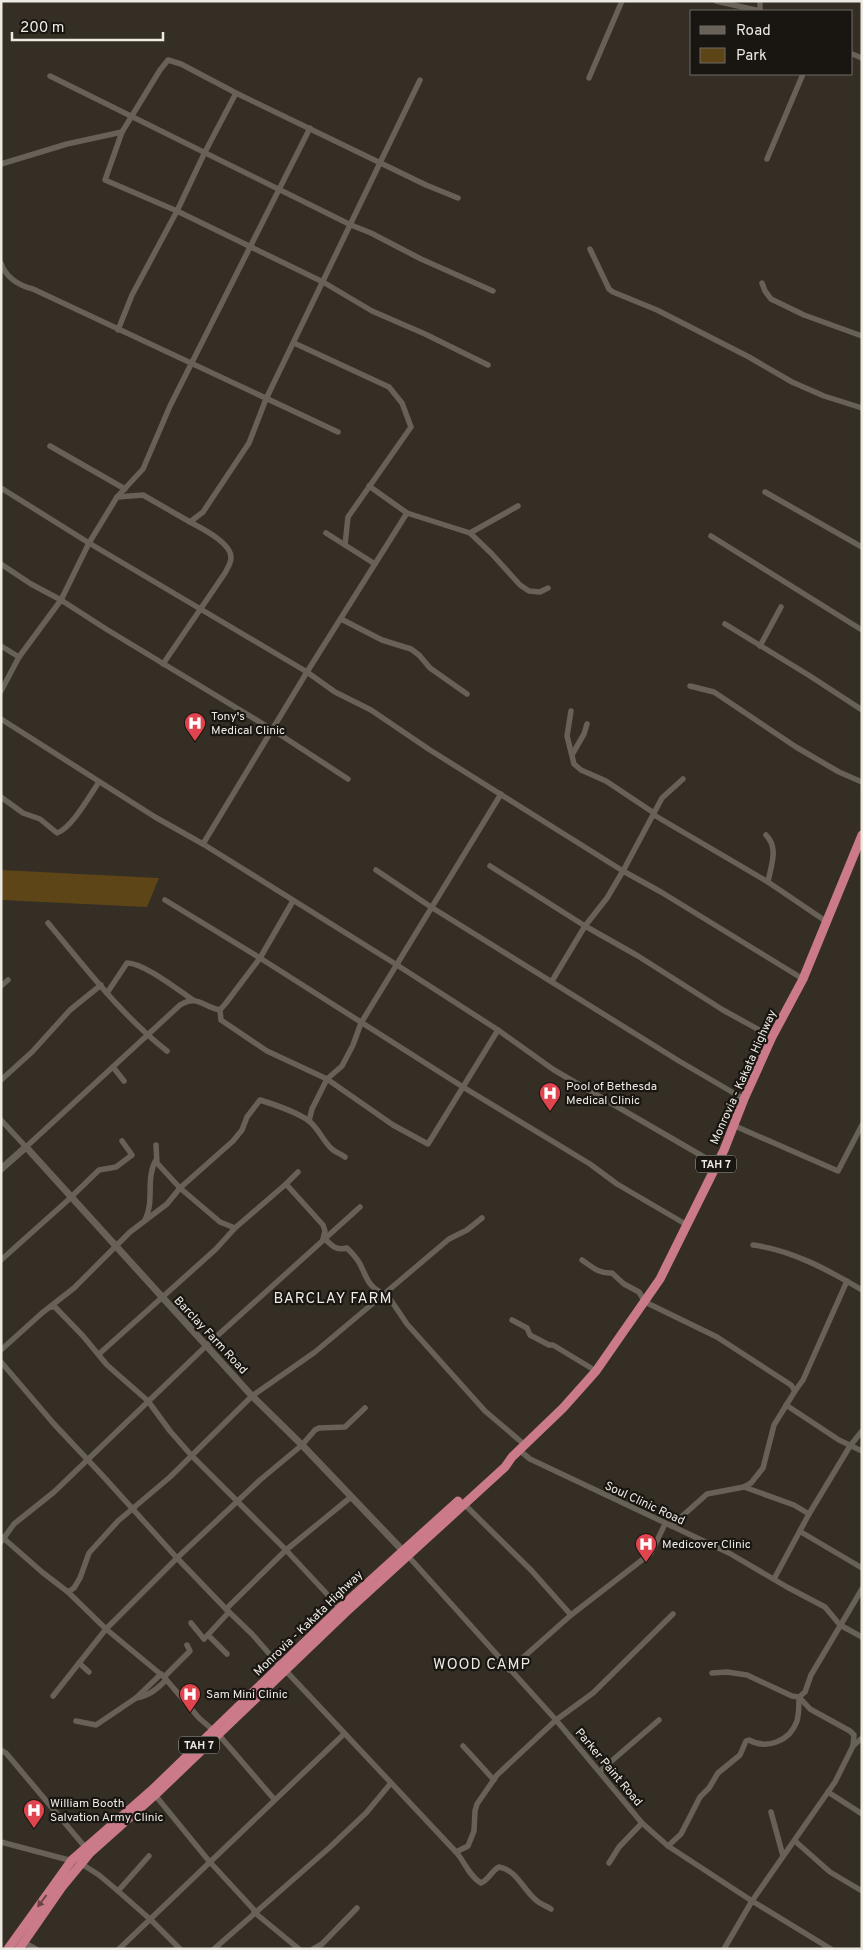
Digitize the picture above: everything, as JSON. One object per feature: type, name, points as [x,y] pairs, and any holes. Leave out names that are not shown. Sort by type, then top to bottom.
[{"type":"highway","name":"Monrovia - Kakata Highway","points":[[283,1669],[340,1608],[505,1467],[563,1408],[596,1371],[645,1302],[660,1279],[687,1225],[734,1126],[772,1037],[803,979],[862,835]]},
{"type":"highway","name":"Monrovia - Kakata Highway","points":[[8,1949],[76,1861],[155,1795],[283,1669],[500,1464],[519,1451]]},
{"type":"highway","name":"Monrovia - Kakata Highway","points":[[21,1945],[85,1847],[217,1733]]},
{"type":"street","points":[[590,78],[622,1]]},
{"type":"street","points":[[716,1],[756,10]]},
{"type":"street","points":[[458,198],[426,185],[236,93],[181,64],[168,60],[122,132],[105,180],[177,211],[324,282],[372,310],[488,365]]},
{"type":"street","points":[[767,159],[803,75]]},
{"type":"street","points":[[50,76],[351,225],[372,233],[421,259],[493,291]]},
{"type":"street","points":[[190,522],[203,512],[249,444],[266,399],[420,80]]},
{"type":"street","points":[[118,330],[132,295],[177,211],[236,93]]},
{"type":"street","points":[[1,691],[19,657],[61,600],[116,497],[143,469],[170,406],[310,128]]},
{"type":"street","points":[[1,164],[67,144],[122,132]]},
{"type":"street","points":[[590,249],[609,289],[613,292],[657,310],[749,357],[792,382],[862,408]]},
{"type":"street","points":[[1,263],[9,277],[21,286],[33,289],[338,432]]},
{"type":"street","points":[[762,283],[770,299],[804,315],[862,336]]},
{"type":"street","points":[[294,344],[389,386],[402,403],[411,427],[348,517],[345,545]]},
{"type":"street","points":[[50,446],[125,489]]},
{"type":"street","points":[[369,486],[407,513],[470,533],[492,553],[520,585],[529,590],[540,592],[548,588]]},
{"type":"street","points":[[1,488],[307,672],[335,692],[371,710],[430,750],[623,871],[661,892],[749,948],[803,979]]},
{"type":"street","points":[[765,492],[862,547]]},
{"type":"street","points":[[116,497],[144,495],[220,540],[231,554],[232,560],[164,664]]},
{"type":"street","points":[[470,533],[518,506]]},
{"type":"street","points":[[203,844],[307,672],[407,513]]},
{"type":"street","points":[[326,533],[375,564]]},
{"type":"street","points":[[711,536],[862,630]]},
{"type":"street","points":[[1,564],[273,730],[348,779]]},
{"type":"street","points":[[760,646],[781,608]]},
{"type":"street","points":[[341,619],[382,640],[411,649],[430,668],[467,694]]},
{"type":"street","points":[[724,624],[862,710]]},
{"type":"street","points":[[1,646],[19,657]]},
{"type":"street","points":[[690,686],[714,692],[796,747],[839,772],[862,782]]},
{"type":"street","points":[[571,710],[568,736],[574,764],[581,770],[601,778],[654,814],[768,882],[827,922]]},
{"type":"street","points":[[1,719],[155,817],[203,844],[293,902],[397,965],[498,1030],[554,1070],[716,1164]]},
{"type":"street","points":[[572,753],[584,734],[587,724]]},
{"type":"street","points":[[552,981],[585,926],[623,871],[662,798],[683,779]]},
{"type":"street","points":[[1,797],[23,812],[40,819],[57,833],[70,824],[99,782]]},
{"type":"street","points":[[309,1121],[312,1109],[327,1080],[342,1066],[353,1045],[361,1023],[501,794]]},
{"type":"street","points":[[766,835],[772,841],[774,856],[768,882]]},
{"type":"street","points":[[490,866],[723,1010],[772,1037]]},
{"type":"street","points":[[376,870],[431,907],[678,1061],[744,1099]]},
{"type":"street","points":[[165,900],[687,1225]]},
{"type":"street","points":[[220,1010],[260,958],[293,902]]},
{"type":"street","points":[[48,923],[107,993],[147,1036],[167,1051]]},
{"type":"street","points":[[107,993],[127,963],[132,963],[156,975],[194,1000],[220,1010]]},
{"type":"street","points":[[1,986],[8,980]]},
{"type":"street","points":[[1,1080],[32,1052],[70,1010],[101,986]]},
{"type":"street","points":[[1,1169],[180,1005],[187,1000],[194,1000]]},
{"type":"street","points":[[220,1010],[222,1020],[266,1051],[327,1080],[393,1125],[428,1144],[498,1030]]},
{"type":"street","points":[[113,1068],[124,1081]]},
{"type":"street","points":[[1,1350],[74,1288],[116,1246],[145,1220],[167,1204],[180,1188],[233,1141],[242,1130],[247,1117],[260,1100],[268,1104],[281,1106],[309,1121],[332,1149],[345,1156]]},
{"type":"street","points":[[1,1120],[26,1147]]},
{"type":"street","points":[[734,1126],[838,1171],[859,1138],[862,1126]]},
{"type":"street","points":[[1,1260],[99,1170],[116,1167],[132,1155],[122,1141]]},
{"type":"street","points":[[145,1220],[150,1196],[149,1176],[156,1160],[156,1145]]},
{"type":"street","name":"Barclay Farm Road","points":[[26,1147],[252,1396],[302,1445],[405,1554]]},
{"type":"street","points":[[156,1160],[180,1188],[220,1222],[235,1228]]},
{"type":"street","points":[[99,1354],[298,1172]]},
{"type":"street","points":[[286,1184],[323,1225],[325,1231],[324,1240]]},
{"type":"street","points":[[274,1799],[217,1733],[199,1718],[164,1677],[106,1629],[68,1592],[2,1539],[14,1524],[54,1492],[87,1458],[207,1345],[360,1208]]},
{"type":"street","points":[[68,1592],[77,1583],[94,1546],[118,1521],[170,1477],[252,1396],[315,1352],[449,1240],[467,1230],[482,1218]]},
{"type":"street","name":"Soul Clinic Road","points":[[324,1240],[341,1250],[347,1248],[360,1264],[369,1284],[388,1296],[407,1324],[519,1451],[729,1553],[825,1607],[840,1625],[862,1637]]},
{"type":"street","points":[[753,1245],[772,1247],[789,1252],[862,1290]]},
{"type":"street","points":[[582,1260],[597,1271],[612,1273],[624,1284],[638,1292],[645,1302],[717,1337],[791,1385],[795,1391]]},
{"type":"street","points":[[509,1670],[571,1616],[651,1553],[668,1525],[707,1494],[744,1487],[751,1482],[762,1468],[774,1425],[806,1372],[847,1281]]},
{"type":"street","points":[[51,1306],[55,1307],[107,1365],[148,1401],[191,1455],[286,1550],[340,1608]]},
{"type":"street","points":[[512,1320],[527,1328],[530,1334],[549,1345],[553,1345],[596,1371]]},
{"type":"street","points":[[1,1362],[54,1424],[177,1558],[252,1634],[456,1852],[464,1861],[473,1878],[481,1883],[489,1879],[495,1869],[498,1867],[503,1868],[514,1875],[536,1900],[550,1909]]},
{"type":"street","points":[[786,1405],[862,1452]]},
{"type":"street","points":[[53,1696],[106,1629],[177,1558],[260,1480],[302,1445],[315,1430],[345,1427],[365,1408]]},
{"type":"street","points":[[774,1579],[809,1514],[850,1446],[862,1431]]},
{"type":"street","points":[[744,1487],[794,1505],[809,1514]]},
{"type":"street","points":[[191,1623],[204,1639],[227,1610],[286,1550],[351,1497]]},
{"type":"street","points":[[464,1504],[531,1570],[571,1616]]},
{"type":"street","points":[[800,1532],[862,1568]]},
{"type":"street","name":"Parker Paint Road","points":[[405,1554],[556,1720],[642,1823],[668,1846],[752,1901],[832,1949]]},
{"type":"street","points":[[668,1846],[682,1834],[700,1797],[709,1788],[718,1774],[740,1755],[746,1741],[750,1740],[756,1744],[770,1745],[782,1740],[791,1730],[797,1721],[799,1697],[805,1692],[811,1675],[862,1589]]},
{"type":"street","points":[[456,1852],[468,1846],[474,1831],[477,1804],[494,1780],[556,1720],[593,1693],[673,1614]]},
{"type":"street","points":[[208,1635],[227,1654]]},
{"type":"street","points":[[76,1721],[96,1725],[136,1698],[154,1692],[164,1677],[190,1651],[187,1645]]},
{"type":"street","points":[[79,1662],[89,1672]]},
{"type":"street","points":[[712,1673],[727,1672],[747,1675],[792,1696],[799,1697],[810,1709],[854,1735],[853,1746],[835,1782],[752,1901],[724,1949]]},
{"type":"street","points":[[600,1771],[659,1720]]},
{"type":"street","points":[[119,1949],[344,1734]]},
{"type":"street","points":[[853,1746],[862,1738]]},
{"type":"street","points":[[463,1746],[494,1780]]},
{"type":"street","points":[[1,1750],[6,1753],[85,1847]]},
{"type":"street","points":[[214,1949],[336,1842],[366,1813],[392,1783]]},
{"type":"street","points":[[828,1792],[862,1814]]},
{"type":"street","points":[[155,1795],[209,1861],[255,1912],[299,1949]]},
{"type":"street","points":[[771,1812],[783,1856]]},
{"type":"street","points":[[608,1863],[619,1847],[642,1823]]},
{"type":"street","points":[[795,1840],[830,1872],[862,1891]]},
{"type":"street","points":[[1,1842],[76,1861],[99,1875],[118,1891],[180,1949]]},
{"type":"street","points":[[118,1891],[149,1856]]},
{"type":"street","points":[[313,1949],[322,1944],[357,1908]]},
{"type":"street","points":[[322,1944],[328,1949]]},
{"type":"street","points":[[21,1945],[36,1949]]},
{"type":"green space","points":[[1,870],[159,878],[147,907],[1,900]]},
{"type":"place","name":"Tony's Medical Clinic","points":[[195,742]]},
{"type":"place","name":"Pool of Bethesda Medical Clinic","points":[[550,1112]]},
{"type":"place","name":"Medicover Clinic","points":[[646,1563]]},
{"type":"place","name":"Sam Mini Clinic","points":[[190,1713]]},
{"type":"place","name":"William Booth Salvation Army Clinic","points":[[34,1829]]},
{"type":"district","name":"BARCLAY FARM","points":[[333,1298]]},
{"type":"district","name":"WOOD CAMP","points":[[482,1664]]}]
